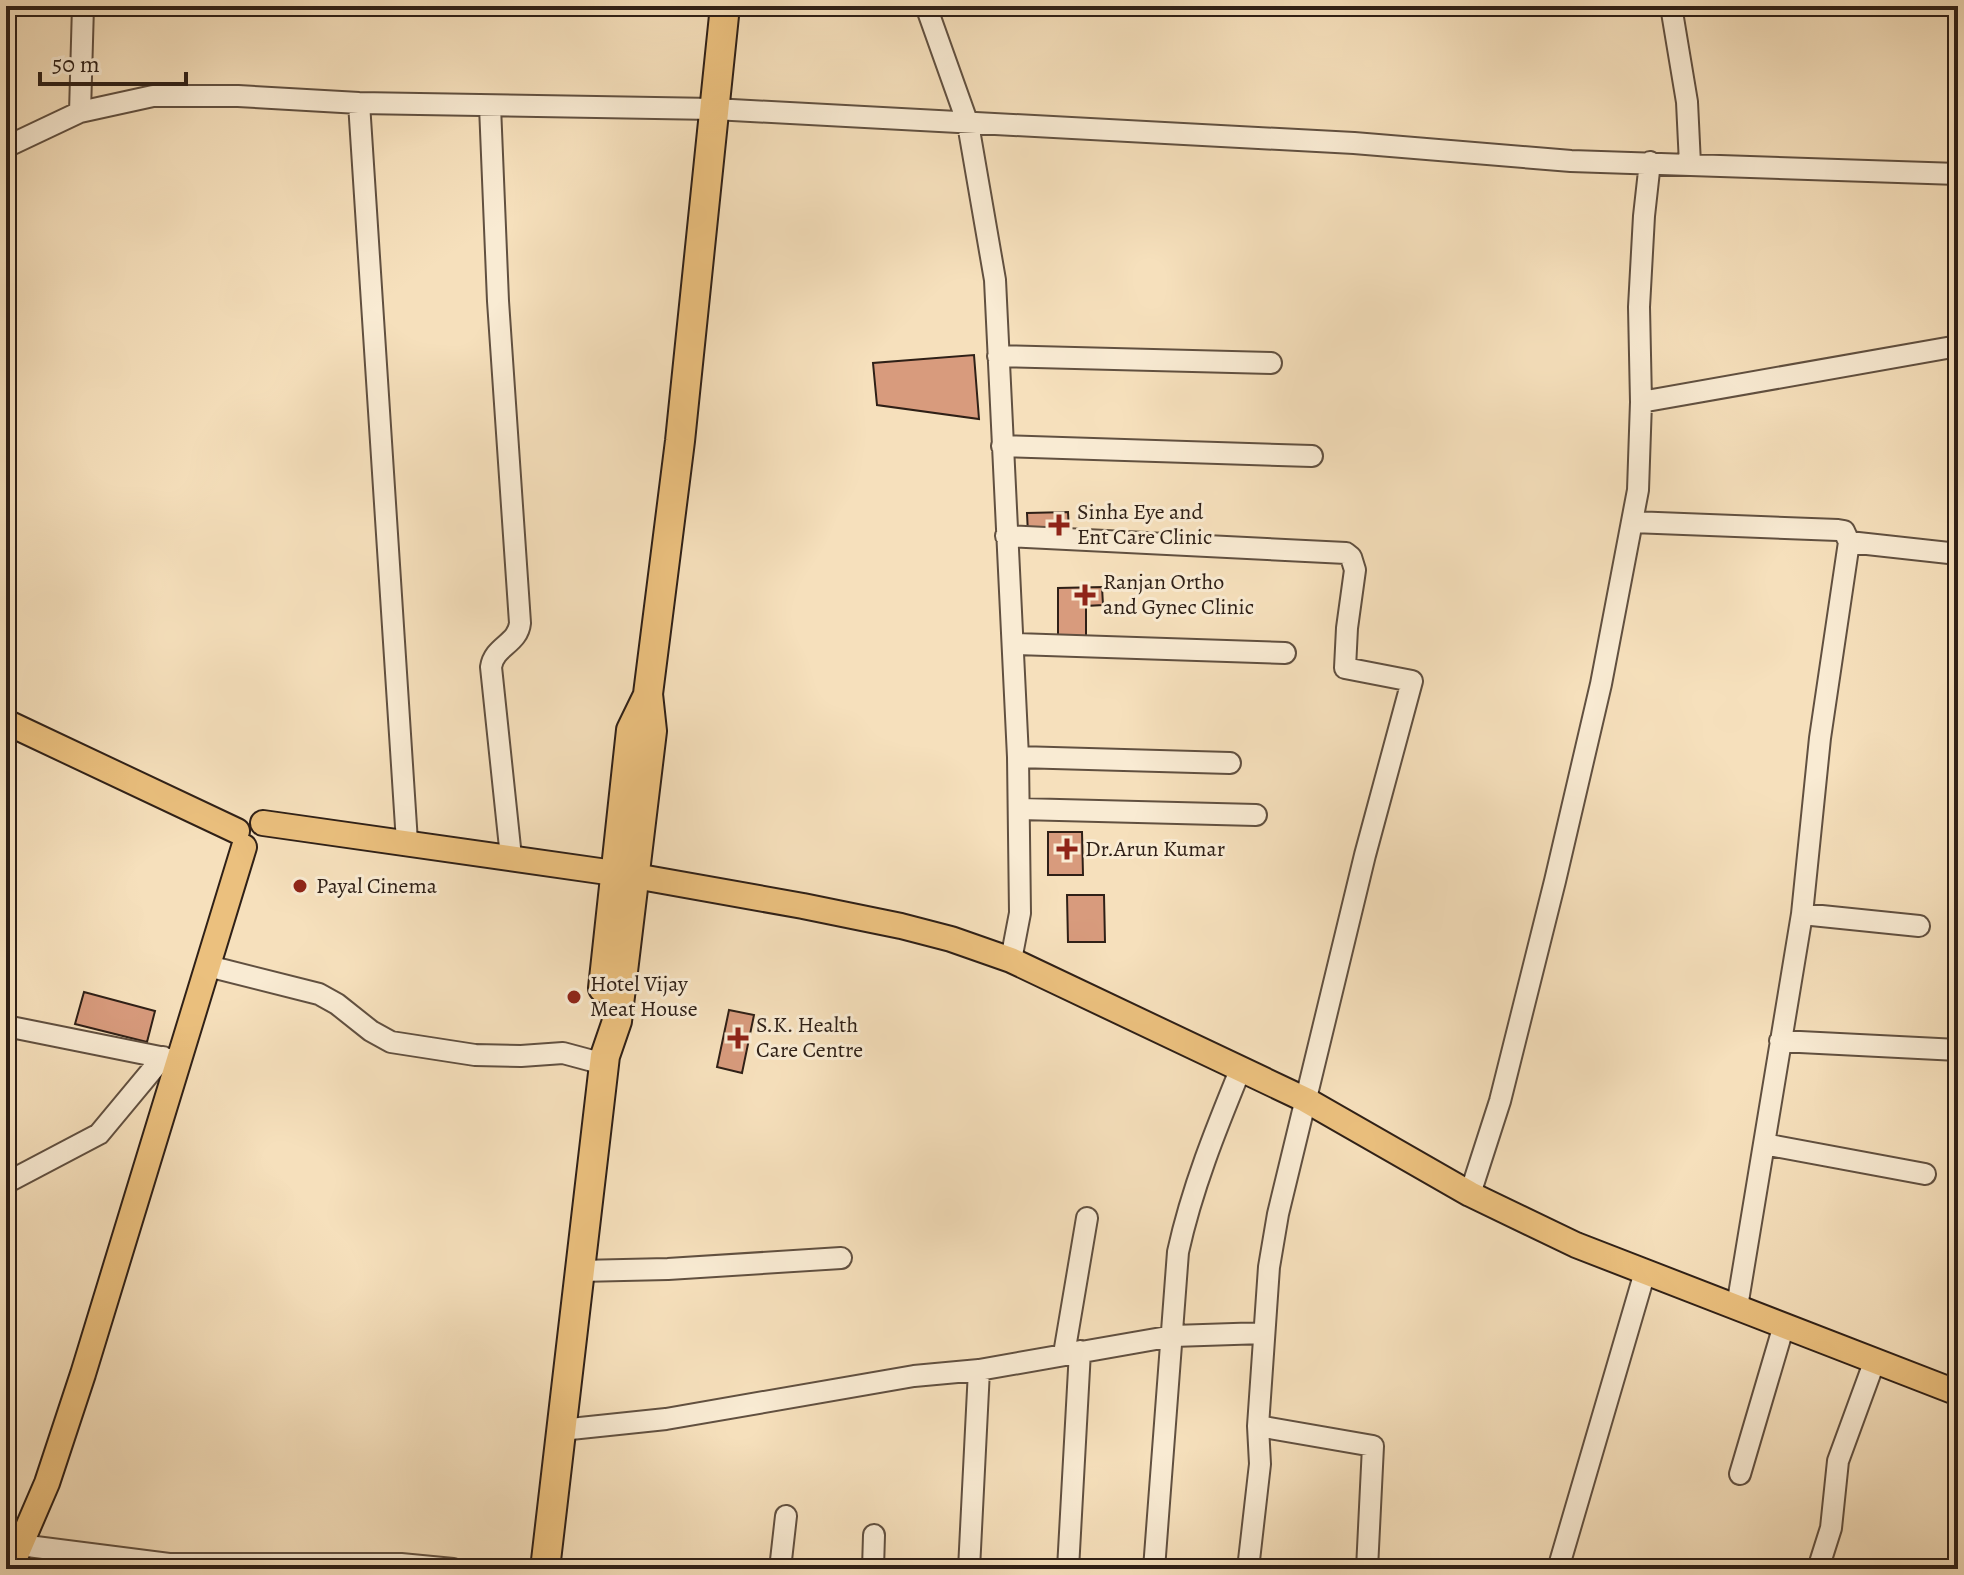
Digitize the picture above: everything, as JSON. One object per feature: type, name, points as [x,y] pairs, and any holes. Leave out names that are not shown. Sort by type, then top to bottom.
[{"type":"highway","points":[[545,1569],[605,1060],[617,1021],[624,874],[652,731],[648,694],[680,441],[725,6]]},
{"type":"main road","points":[[6,722],[241,839]]},
{"type":"main road","points":[[10,1569],[56,1456],[172,1059],[208,966],[241,839],[241,824],[248,819],[624,874],[901,926],[1011,960],[1306,1100],[1470,1194],[1539,1229],[1958,1393]]},
{"type":"street","points":[[80,112],[83,6]]},
{"type":"street","points":[[926,6],[968,124],[995,280],[1006,536],[1015,644],[1020,809],[1020,913],[1011,960]]},
{"type":"street","points":[[1671,6],[1687,102],[1690,164]]},
{"type":"street","points":[[6,147],[80,112],[153,96],[238,96],[359,103],[714,109],[1354,143],[1571,161],[1958,174]]},
{"type":"street","points":[[359,103],[407,842]]},
{"type":"street","points":[[490,106],[498,301],[520,623],[518,635],[494,655],[491,667],[511,857]]},
{"type":"street","points":[[1470,1194],[1500,1101],[1555,881],[1601,684],[1638,490],[1641,402],[1639,307],[1650,162]]},
{"type":"street","points":[[1641,402],[1958,346]]},
{"type":"street","points":[[998,356],[1271,363]]},
{"type":"street","points":[[1002,446],[1312,456]]},
{"type":"street","points":[[1632,522],[1838,530],[1844,531],[1849,542],[1820,738],[1802,914],[1737,1307]]},
{"type":"street","points":[[1006,536],[1346,553],[1351,557],[1355,570],[1345,668],[1412,681],[1365,855],[1278,1214],[1269,1267],[1258,1426],[1260,1464],[1248,1569]]},
{"type":"street","points":[[1849,542],[1958,554]]},
{"type":"street","points":[[1015,644],[1285,653]]},
{"type":"street","points":[[1018,757],[1230,763]]},
{"type":"street","points":[[1020,809],[1256,815]]},
{"type":"street","points":[[1802,914],[1919,926]]},
{"type":"street","points":[[208,966],[329,998],[371,1031],[391,1042],[475,1055],[563,1053],[605,1060]]},
{"type":"street","points":[[6,1026],[172,1059]]},
{"type":"street","points":[[1780,1041],[1958,1050]]},
{"type":"street","points":[[6,1183],[99,1134],[172,1059]]},
{"type":"street","points":[[1154,1569],[1175,1278],[1187,1210],[1241,1068]]},
{"type":"street","points":[[1764,1144],[1925,1174]]},
{"type":"street","points":[[1068,1569],[1072,1352],[1087,1218]]},
{"type":"street","points":[[579,1271],[668,1269],[841,1258]]},
{"type":"street","points":[[1558,1569],[1645,1272]]},
{"type":"street","points":[[1740,1474],[1784,1325]]},
{"type":"street","points":[[561,1430],[666,1419],[1173,1336],[1264,1333]]},
{"type":"street","points":[[1818,1569],[1831,1528],[1838,1461],[1875,1360]]},
{"type":"street","points":[[969,1569],[979,1370]]},
{"type":"street","points":[[1258,1426],[1373,1446],[1367,1569]]},
{"type":"street","points":[[780,1569],[786,1516]]},
{"type":"street","points":[[873,1569],[874,1535]]},
{"type":"street","points":[[20,1545],[169,1564],[401,1564],[453,1569]]},
{"type":"building","points":[[974,355],[979,419],[877,405],[873,363]]},
{"type":"building","points":[[1068,512],[1069,533],[1028,534],[1027,513]]},
{"type":"building","points":[[1102,587],[1103,605],[1086,606],[1086,636],[1058,636],[1058,588]]},
{"type":"building","points":[[1048,832],[1082,832],[1083,875],[1048,875]]},
{"type":"building","points":[[1067,895],[1104,895],[1105,942],[1068,942]]},
{"type":"building","points":[[84,992],[155,1011],[147,1042],[75,1024]]},
{"type":"building","points":[[729,1010],[754,1015],[742,1073],[717,1067]]},
{"type":"place","name":"Sinha Eye and Ent Care Clinic","points":[[1059,525]]},
{"type":"place","name":"Ranjan Ortho and Gynec Clinic","points":[[1085,595]]},
{"type":"place","name":"Dr.Arun Kumar","points":[[1067,849]]},
{"type":"place","name":"Payal Cinema","points":[[300,886]]},
{"type":"place","name":"Hotel Vijay Meat House","points":[[574,997]]},
{"type":"place","name":"S.K. Health Care Centre","points":[[738,1038]]}]
